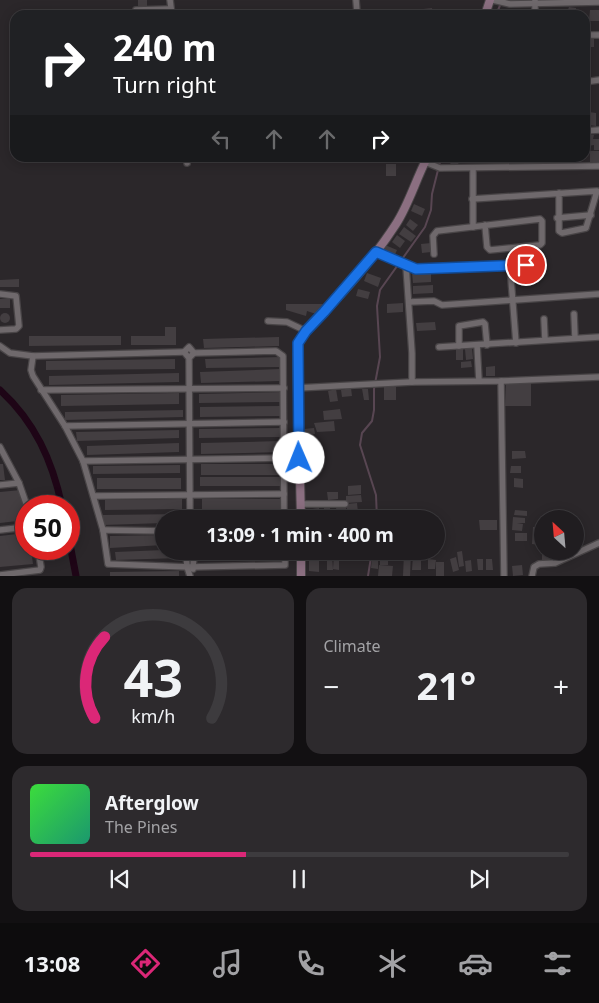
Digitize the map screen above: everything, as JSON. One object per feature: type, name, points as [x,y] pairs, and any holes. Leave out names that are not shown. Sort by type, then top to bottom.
[{"type":"main road","points":[[300,510],[297,346],[306,331],[376,252],[403,212],[427,162]]},
{"type":"main road","points":[[301,560],[301,576]]},
{"type":"street","points":[[493,0],[510,4],[599,2]]},
{"type":"street","points":[[427,162],[440,168],[599,166]]},
{"type":"street","points":[[473,168],[473,227]]},
{"type":"street","points":[[472,199],[559,193],[598,191],[586,228],[562,233],[558,228],[559,193]]},
{"type":"street","points":[[557,218],[591,215]]},
{"type":"street","points":[[434,254],[433,236],[437,231],[485,225],[540,219],[542,221],[542,243],[540,245],[490,250],[487,247],[485,225]]},
{"type":"street","points":[[376,252],[416,269],[541,264]]},
{"type":"street","points":[[403,264],[410,302],[412,382]]},
{"type":"street","points":[[510,266],[516,343]]},
{"type":"street","points":[[0,294],[16,296],[19,326],[16,329],[0,330]]},
{"type":"street","points":[[410,302],[434,302],[442,305],[599,294]]},
{"type":"street","points":[[574,314],[575,338]]},
{"type":"street","points":[[544,319],[545,340]]},
{"type":"street","points":[[268,321],[287,322],[306,331]]},
{"type":"street","points":[[459,346],[459,326],[483,322],[485,324],[487,345]]},
{"type":"street","points":[[440,347],[599,337]]},
{"type":"street","points":[[477,345],[479,381]]},
{"type":"street","points":[[0,346],[10,352],[33,356],[184,352],[189,347],[194,353]]},
{"type":"street","points":[[184,352],[189,358],[190,510]]},
{"type":"street","points":[[189,358],[194,353],[279,352],[284,359],[284,510]]},
{"type":"street","points":[[33,356],[32,372],[41,390],[65,426],[83,462],[102,530],[106,560],[110,565],[187,567],[285,565],[285,560]]},
{"type":"street","points":[[297,388],[378,383],[501,382],[599,377]]},
{"type":"street","points":[[501,382],[504,576]]},
{"type":"street","points":[[41,390],[284,388]]},
{"type":"street","points":[[65,426],[284,422]]},
{"type":"street","points":[[0,447],[20,483],[24,495]]},
{"type":"street","points":[[83,462],[284,458]]},
{"type":"street","points":[[0,485],[20,483]]},
{"type":"street","points":[[94,496],[284,494]]},
{"type":"street","points":[[300,504],[345,504]]},
{"type":"street","points":[[0,530],[15,528]]},
{"type":"street","points":[[102,530],[155,531]]},
{"type":"street","points":[[532,576],[536,565],[555,563],[599,543]]},
{"type":"street","points":[[0,575],[40,570],[42,567],[40,560]]},
{"type":"street","points":[[187,560],[190,575]]},
{"type":"street","points":[[190,575],[194,567],[194,560]]},
{"type":"building","points":[[138,0],[147,0],[147,7],[138,7]]},
{"type":"building","points":[[569,7],[576,8],[576,10],[568,10]]},
{"type":"building","points":[[590,10],[599,10],[599,21],[590,21]]},
{"type":"building","points":[[590,38],[594,38],[594,47],[590,47]]},
{"type":"building","points":[[590,112],[596,113],[596,126],[590,125]]},
{"type":"building","points":[[590,135],[594,135],[593,139],[599,139],[599,150],[594,150],[594,145],[590,146]]},
{"type":"building","points":[[590,151],[599,151],[599,162],[590,162]]},
{"type":"building","points":[[451,162],[459,162],[458,167],[450,167]]},
{"type":"building","points":[[386,164],[396,164],[396,176],[386,176]]},
{"type":"building","points":[[414,204],[425,209],[422,216],[411,211]]},
{"type":"building","points":[[410,219],[418,225],[413,231],[406,225]]},
{"type":"building","points":[[404,227],[416,236],[411,242],[399,234]]},
{"type":"building","points":[[397,235],[405,241],[400,248],[392,242]]},
{"type":"building","points":[[431,243],[431,252],[422,253],[421,244]]},
{"type":"building","points":[[385,245],[397,250],[394,257],[382,252]]},
{"type":"building","points":[[431,272],[431,282],[413,283],[412,273]]},
{"type":"building","points":[[367,273],[381,278],[378,287],[364,281]]},
{"type":"building","points":[[19,279],[19,287],[0,287],[0,280]]},
{"type":"building","points":[[433,285],[433,293],[413,294],[413,286]]},
{"type":"building","points":[[358,289],[370,292],[368,299],[356,296]]},
{"type":"building","points":[[0,299],[10,299],[10,308],[0,308]]},
{"type":"building","points":[[403,303],[403,312],[387,313],[387,304]]},
{"type":"building","points":[[286,304],[323,304],[316,314],[307,311],[306,316],[286,310]]},
{"type":"building","points":[[3,313],[7,313],[10,318],[9,322],[3,323],[0,320],[0,316]]},
{"type":"building","points":[[435,322],[436,330],[417,331],[416,323]]},
{"type":"building","points":[[165,327],[176,327],[176,345],[131,345],[131,336],[165,336]]},
{"type":"building","points":[[29,336],[121,336],[121,345],[29,346]]},
{"type":"building","points":[[279,337],[279,346],[204,348],[203,339]]},
{"type":"building","points":[[472,348],[473,359],[466,360],[465,349]]},
{"type":"building","points":[[456,349],[463,349],[463,360],[456,360]]},
{"type":"building","points":[[280,357],[280,367],[206,368],[205,359]]},
{"type":"building","points":[[175,359],[175,369],[46,370],[46,361]]},
{"type":"building","points":[[471,361],[472,367],[461,368],[461,362]]},
{"type":"building","points":[[495,366],[495,376],[486,376],[486,367]]},
{"type":"building","points":[[280,369],[280,381],[201,383],[200,372]]},
{"type":"building","points":[[179,373],[179,382],[49,385],[49,376]]},
{"type":"building","points":[[506,382],[531,382],[531,406],[505,406]]},
{"type":"building","points":[[384,387],[396,387],[396,400],[384,400]]},
{"type":"building","points":[[351,388],[352,396],[342,397],[341,390]]},
{"type":"building","points":[[336,389],[338,401],[330,402],[328,391]]},
{"type":"building","points":[[362,389],[368,389],[369,400],[364,400]]},
{"type":"building","points":[[282,392],[282,402],[199,403],[199,394]]},
{"type":"building","points":[[179,393],[179,404],[61,406],[61,395]]},
{"type":"building","points":[[281,406],[281,416],[200,417],[200,407]]},
{"type":"building","points":[[340,409],[342,419],[324,420],[323,411]]},
{"type":"building","points":[[183,410],[183,417],[65,420],[65,412]]},
{"type":"building","points":[[334,421],[335,431],[317,432],[314,423]]},
{"type":"building","points":[[281,428],[281,437],[199,438],[199,429]]},
{"type":"building","points":[[314,428],[315,434],[305,435],[304,429]]},
{"type":"building","points":[[179,430],[179,438],[77,441],[76,432]]},
{"type":"building","points":[[281,441],[281,452],[201,454],[201,443]]},
{"type":"building","points":[[179,443],[179,452],[87,455],[87,446]]},
{"type":"building","points":[[512,451],[525,451],[526,458],[512,459]]},
{"type":"building","points":[[0,464],[3,464],[5,480],[0,480]]},
{"type":"building","points":[[201,464],[282,464],[282,475],[201,475]]},
{"type":"building","points":[[180,465],[180,473],[93,474],[93,466]]},
{"type":"building","points":[[511,466],[521,466],[521,473],[510,473]]},
{"type":"building","points":[[200,477],[282,477],[282,486],[200,486]]},
{"type":"building","points":[[97,478],[181,478],[181,489],[97,489]]},
{"type":"building","points":[[514,478],[523,479],[523,488],[514,487]]},
{"type":"building","points":[[361,485],[361,494],[348,495],[348,486]]},
{"type":"building","points":[[21,490],[22,495],[15,495],[15,521],[0,523],[0,492]]},
{"type":"building","points":[[327,492],[338,492],[338,499],[328,500]]},
{"type":"building","points":[[361,495],[362,502],[346,503],[346,496]]},
{"type":"building","points":[[182,499],[182,509],[105,510],[105,500]]},
{"type":"building","points":[[202,499],[282,499],[282,509],[202,509]]},
{"type":"building","points":[[357,503],[358,510],[347,510],[347,504]]},
{"type":"building","points":[[336,507],[346,507],[346,510],[336,510]]},
{"type":"building","points":[[515,510],[527,511],[527,516],[514,515]]},
{"type":"building","points":[[155,514],[155,523],[103,525],[103,515]]},
{"type":"building","points":[[513,517],[525,518],[525,523],[517,523],[523,524],[522,531],[512,530]]},
{"type":"building","points":[[479,520],[497,520],[497,530],[480,530]]},
{"type":"building","points":[[533,527],[534,527],[534,544],[532,544]]},
{"type":"building","points":[[515,533],[527,533],[527,541],[515,541]]},
{"type":"building","points":[[15,534],[15,560],[32,560],[33,564],[0,567],[0,536]]},
{"type":"building","points":[[155,535],[155,546],[110,548],[110,536]]},
{"type":"building","points":[[155,550],[155,559],[116,560],[115,552]]},
{"type":"building","points":[[462,551],[464,566],[459,567],[457,552]]},
{"type":"building","points":[[456,557],[459,570],[453,572],[450,559]]},
{"type":"building","points":[[477,559],[483,559],[483,570],[478,570]]},
{"type":"building","points":[[486,559],[492,559],[493,570],[486,570]]},
{"type":"building","points":[[327,560],[332,560],[333,570],[327,570]]},
{"type":"building","points":[[334,560],[339,560],[339,570],[333,569]]},
{"type":"building","points":[[372,560],[378,560],[378,569],[371,568]]},
{"type":"building","points":[[380,560],[388,560],[388,565],[380,565]]},
{"type":"building","points":[[404,560],[411,560],[410,576],[403,576]]},
{"type":"building","points":[[413,560],[421,560],[421,570],[412,570]]},
{"type":"building","points":[[428,560],[436,560],[435,569],[428,569]]},
{"type":"building","points":[[471,560],[472,571],[466,572],[465,561]]},
{"type":"building","points":[[309,561],[319,561],[319,572],[309,571]]},
{"type":"building","points":[[436,562],[444,562],[444,576],[436,576]]},
{"type":"building","points":[[379,565],[393,566],[392,576],[378,576]]},
{"type":"building","points":[[522,565],[523,575],[513,576],[512,566]]},
{"type":"building","points":[[179,571],[179,576],[110,576],[110,572]]},
{"type":"waterway","points":[[498,10],[501,3]]},
{"type":"waterway","points":[[377,510],[376,495],[360,445],[362,433],[372,421],[374,410],[374,389],[380,357],[377,306],[380,290],[425,227],[431,210],[432,194],[440,162]]},
{"type":"waterway","points":[[0,390],[23,415],[40,443],[53,473],[59,495]]},
{"type":"waterway","points":[[73,560],[76,576]]},
{"type":"waterway","points":[[368,576],[371,560]]},
{"type":"route","points":[[299,458],[298,343],[300,338],[376,252],[416,269],[526,265]]}]
